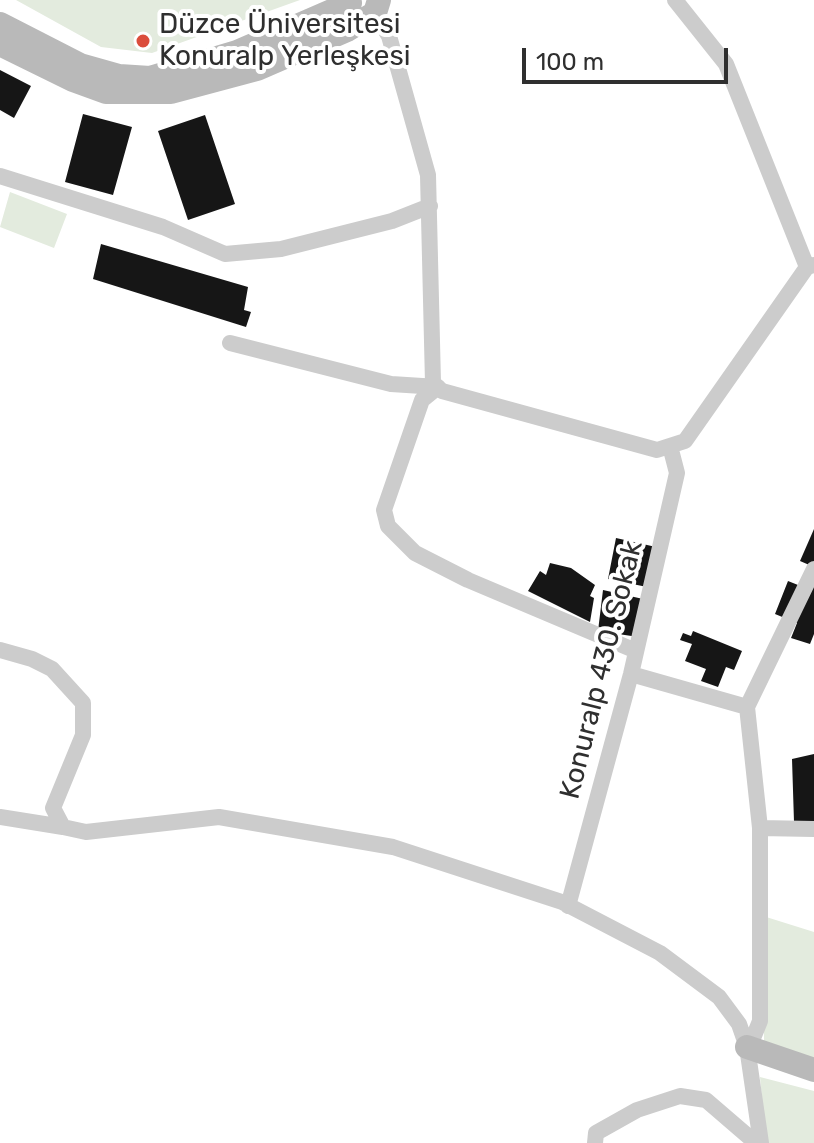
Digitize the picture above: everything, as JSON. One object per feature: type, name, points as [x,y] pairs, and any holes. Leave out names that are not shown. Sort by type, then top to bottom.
[{"type":"main road","points":[[0,24],[80,65],[119,76],[150,78],[370,6]]},
{"type":"main road","points":[[0,44],[73,80],[106,92],[171,92],[257,69],[347,30],[370,6]]},
{"type":"main road","points":[[748,1047],[814,1070]]},
{"type":"street","points":[[230,343],[391,384],[438,387],[657,450],[685,441],[811,266],[726,64],[675,0]]},
{"type":"street","points":[[370,6],[389,36],[428,175],[433,383],[438,387]]},
{"type":"street","points":[[0,176],[163,227],[225,254],[281,249],[392,221],[430,206]]},
{"type":"street","points":[[438,387],[422,400],[384,510],[388,526],[415,553],[468,580],[636,651]]},
{"type":"street","name":"Konuralp 430. Sokak","points":[[568,906],[631,674],[677,473],[670,446]]},
{"type":"street","points":[[748,1047],[760,1021],[760,828],[747,707],[814,569]]},
{"type":"street","points":[[0,650],[52,669],[83,703],[83,735],[53,808],[63,827]]},
{"type":"street","points":[[631,674],[747,707]]},
{"type":"street","points":[[0,817],[86,832],[219,817],[393,847],[514,884],[568,906],[660,953],[719,997],[739,1024],[748,1047],[758,1143]]},
{"type":"street","points":[[760,828],[814,829]]},
{"type":"street","points":[[595,1143],[596,1133],[637,1110],[680,1096],[706,1100],[758,1143]]},
{"type":"shaded area","name":"Düzce Üniversitesi Konuralp Yerleşkesi","points":[[16,0],[300,0],[152,53],[101,47]]},
{"type":"shaded area","points":[[10,192],[67,214],[54,248],[0,227]]},
{"type":"shaded area","points":[[763,916],[814,932],[814,1060],[764,1041]]},
{"type":"shaded area","points":[[760,1077],[814,1091],[814,1143],[766,1143]]},
{"type":"building","points":[[0,70],[31,86],[14,118],[0,110]]},
{"type":"building","points":[[83,114],[132,127],[113,195],[65,182]]},
{"type":"building","points":[[205,115],[235,204],[188,220],[158,131]]},
{"type":"building","points":[[101,244],[248,287],[244,310],[251,312],[246,327],[93,279]]},
{"type":"building","points":[[814,529],[814,567],[800,561]]},
{"type":"building","points":[[616,538],[656,547],[647,587],[608,579]]},
{"type":"building","points":[[550,563],[571,568],[595,585],[590,596],[594,598],[590,622],[528,591],[540,571],[546,575]]},
{"type":"building","points":[[814,577],[814,634],[810,644],[791,638],[797,623],[775,614],[788,581],[808,589]]},
{"type":"building","points":[[603,590],[652,601],[645,638],[598,631]]},
{"type":"building","points":[[693,631],[742,651],[734,670],[726,667],[718,687],[701,681],[706,669],[685,661],[692,644],[680,640],[683,633],[691,636]]},
{"type":"building","points":[[814,754],[814,823],[794,822],[792,759]]},
{"type":"place","name":"Düzce Üniversitesi Konuralp Yerleşkesi","points":[[143,41]]}]
